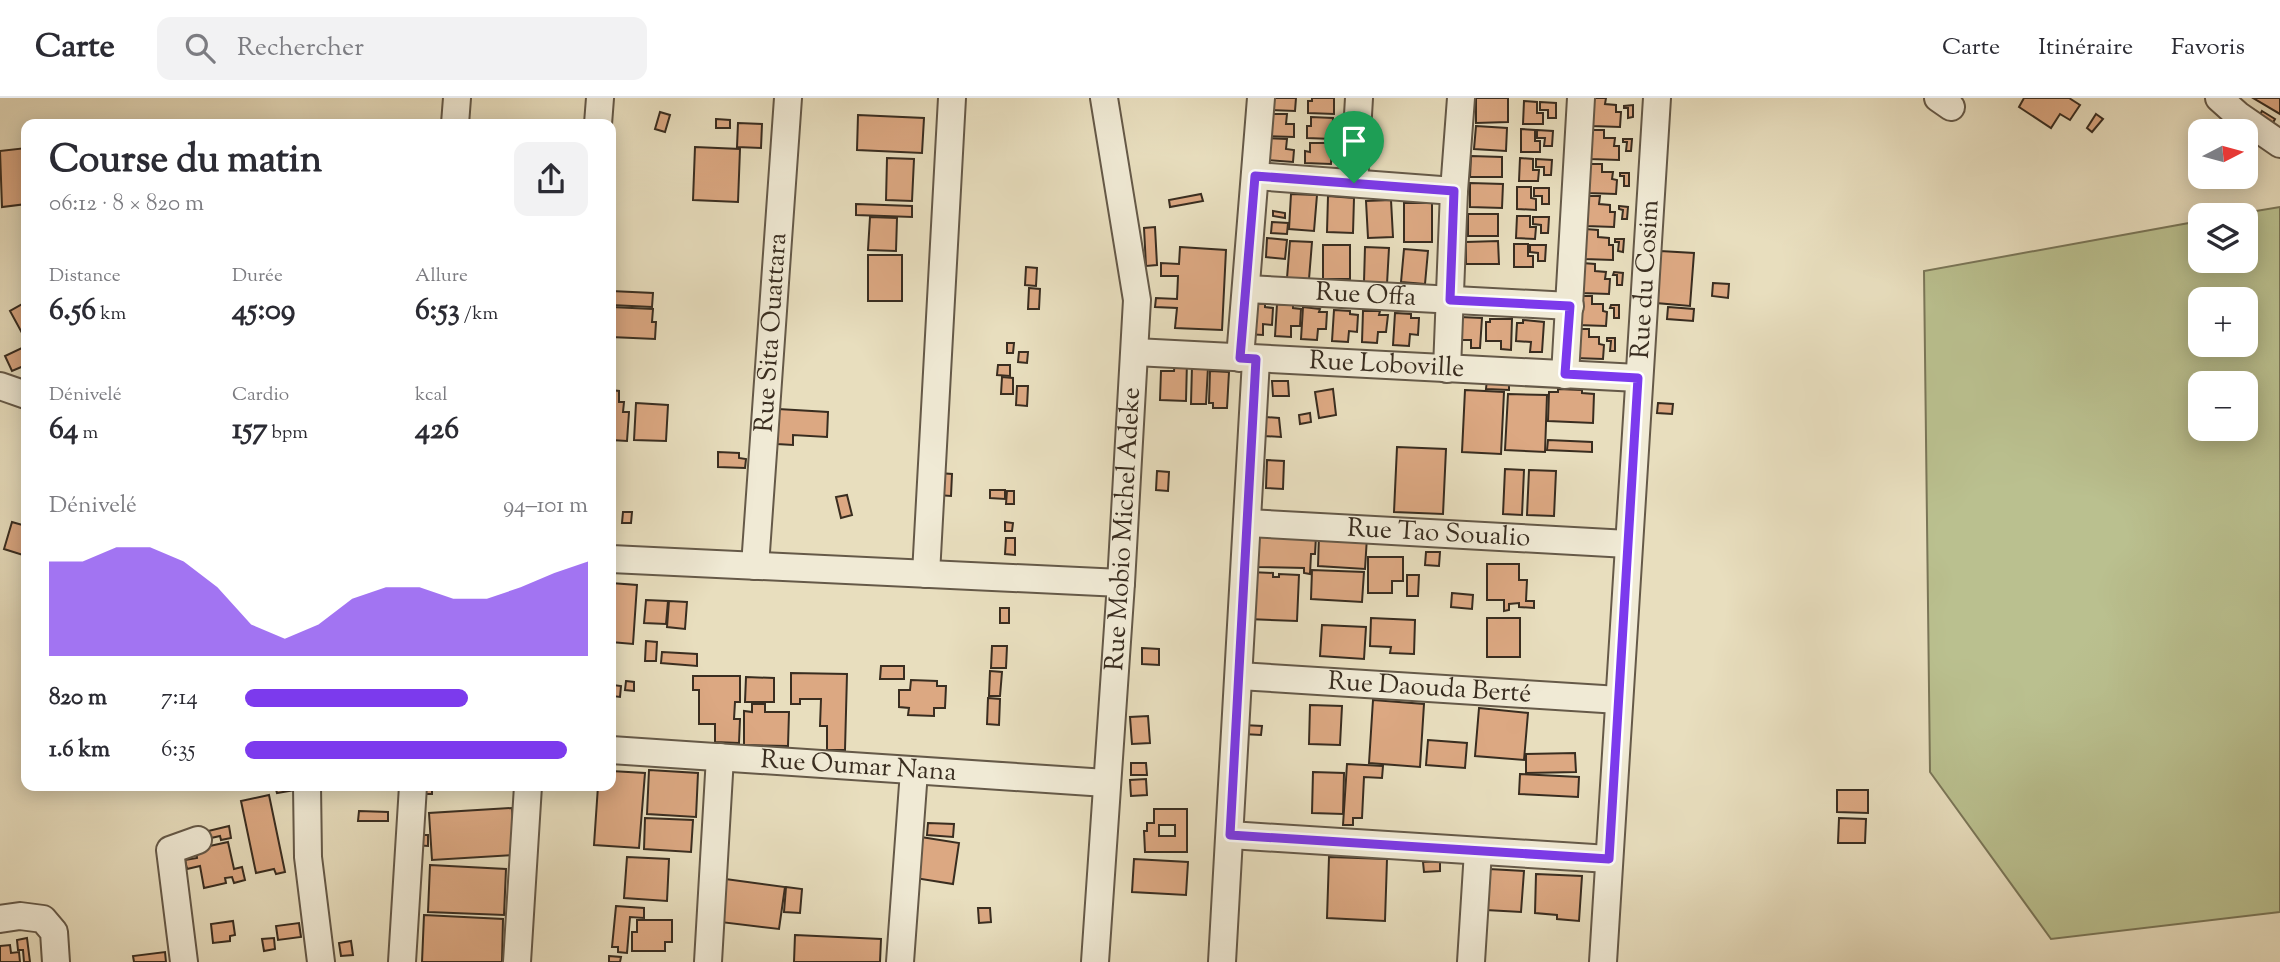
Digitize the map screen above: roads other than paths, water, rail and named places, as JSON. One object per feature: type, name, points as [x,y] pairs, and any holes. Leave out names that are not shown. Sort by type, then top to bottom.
[{"type":"street","points":[[455,119],[457,98]]},
{"type":"street","points":[[598,119],[600,98]]},
{"type":"street","name":"Rue Sita Ouattara","points":[[755,566],[788,98]]},
{"type":"street","points":[[926,574],[952,98],[943,98]]},
{"type":"street","name":"Rue Mobio Michel Adeke","points":[[1095,962],[1137,300],[1104,98]]},
{"type":"street","points":[[1222,962],[1248,523],[1247,289],[1261,98]]},
{"type":"street","points":[[1354,183],[1359,98]]},
{"type":"street","points":[[1447,369],[1454,191],[1461,98]]},
{"type":"street","points":[[1565,374],[1581,98]]},
{"type":"street","name":"Rue du Cosim","points":[[1603,962],[1657,98]]},
{"type":"street","points":[[2219,98],[2238,115],[2280,144]]},
{"type":"street","points":[[1255,176],[1454,191]]},
{"type":"street","name":"Rue Offa","points":[[1247,289],[1570,306]]},
{"type":"street","name":"Rue Loboville","points":[[1135,352],[1638,378]]},
{"type":"street","points":[[0,386],[21,393]]},
{"type":"street","name":"Rue Tao Soualio","points":[[1248,523],[1628,544]]},
{"type":"street","points":[[616,559],[1121,583]]},
{"type":"street","name":"Rue Daouda Berté","points":[[1239,676],[1619,700]]},
{"type":"street","name":"Rue Oumar Nana","points":[[616,750],[1106,783]]},
{"type":"street","points":[[708,962],[720,757]]},
{"type":"street","points":[[900,962],[914,771]]},
{"type":"street","points":[[307,791],[308,858],[321,962]]},
{"type":"street","points":[[402,962],[413,791]]},
{"type":"street","points":[[517,962],[527,791]]},
{"type":"street","points":[[1230,835],[1609,859]]},
{"type":"street","points":[[184,962],[170,850],[198,840]]},
{"type":"street","points":[[1471,962],[1478,851]]},
{"type":"street","points":[[0,919],[20,916],[43,919],[54,932],[56,962]]}]
